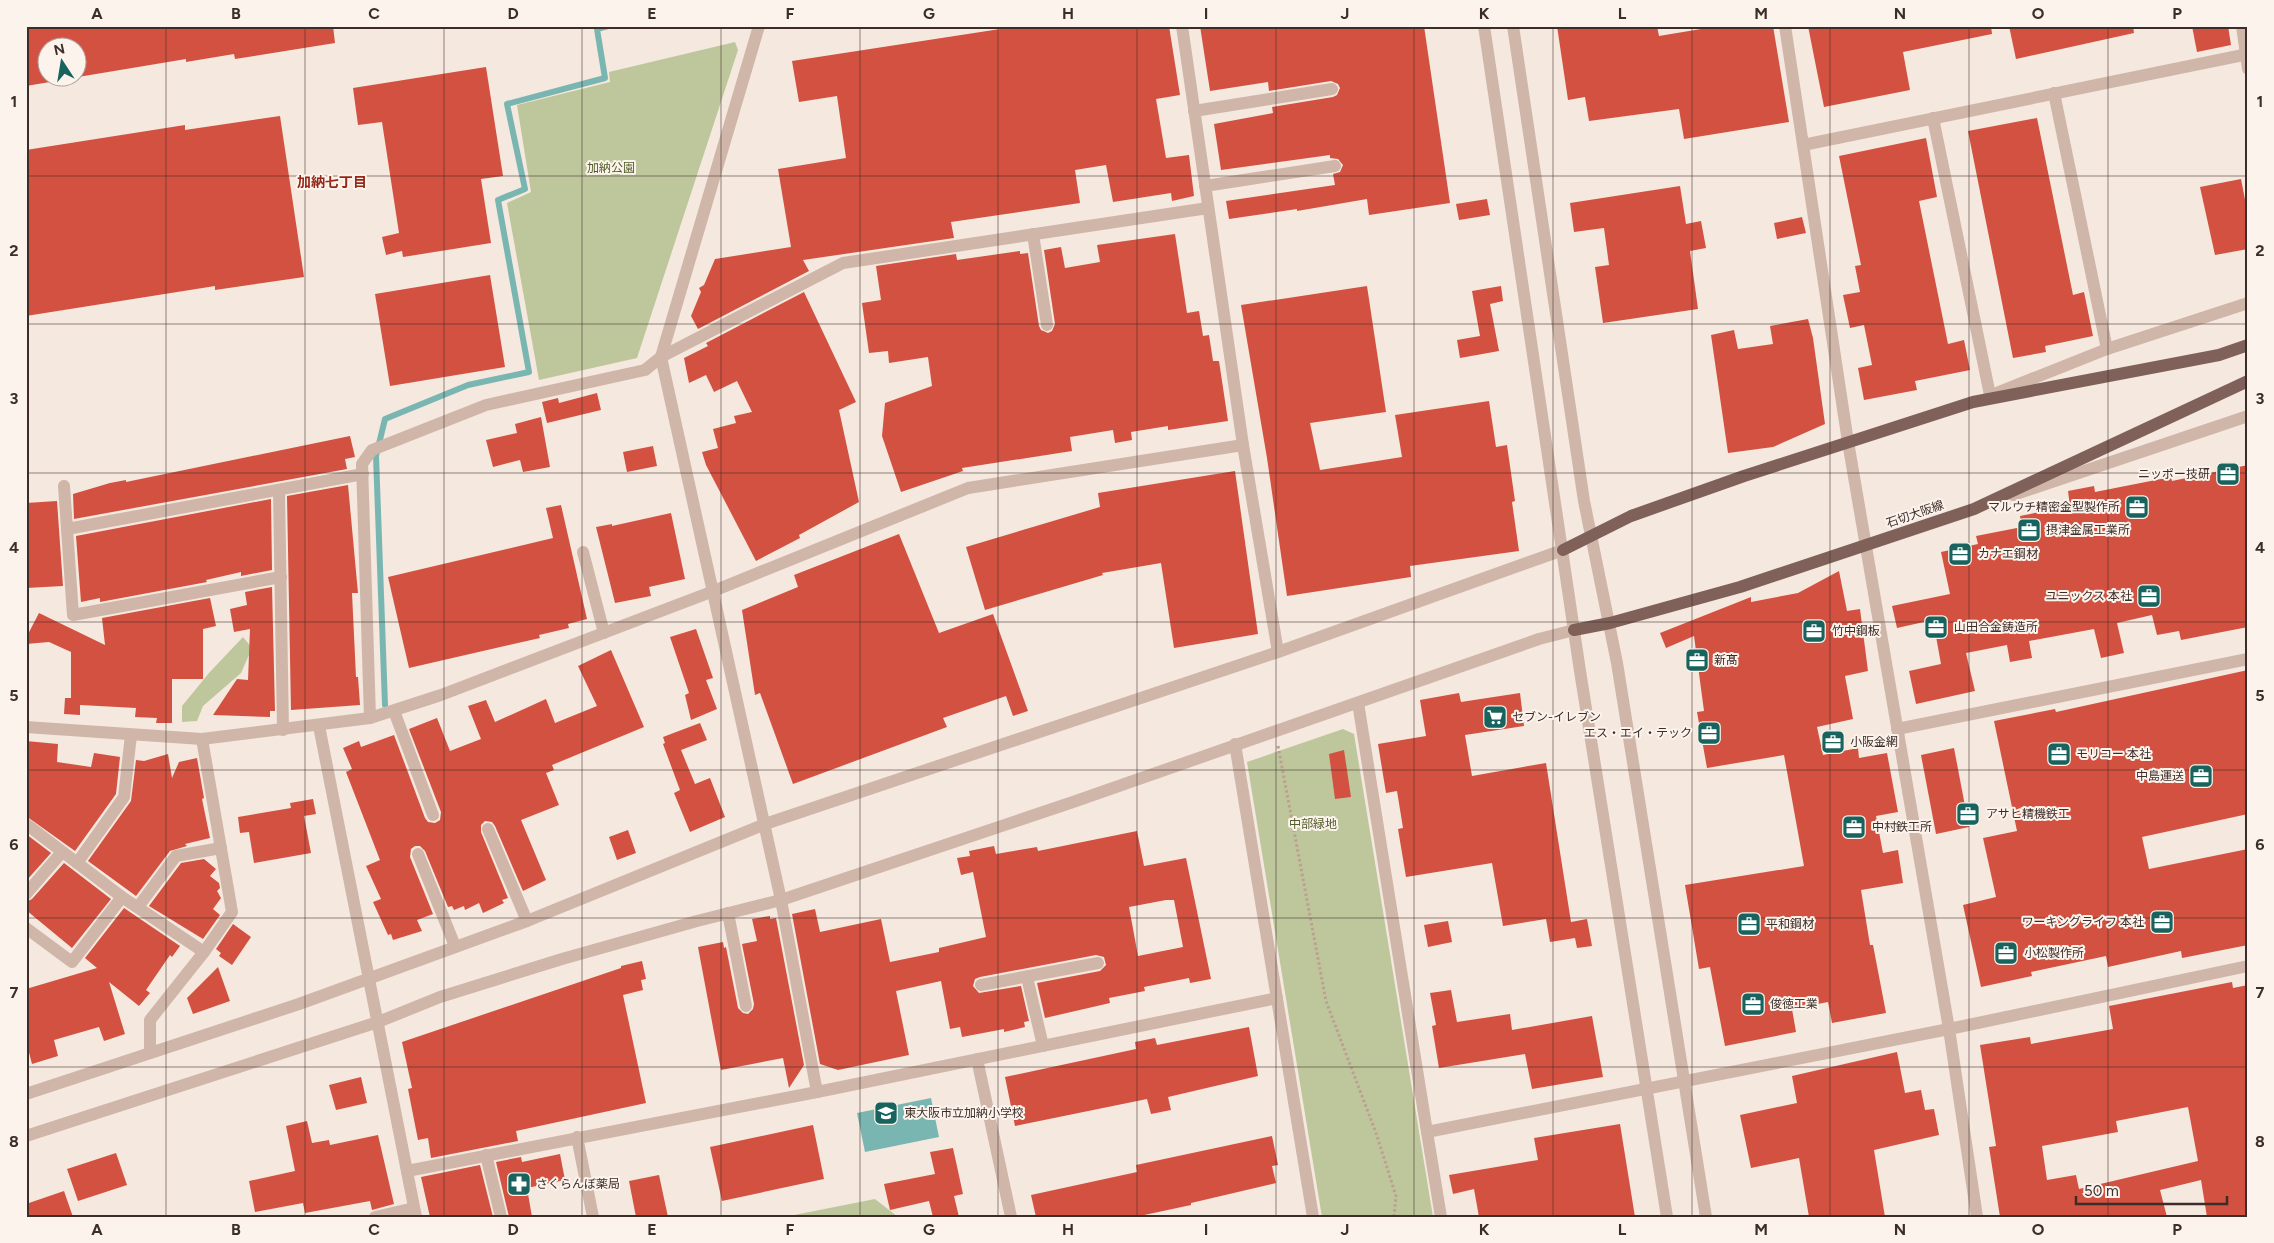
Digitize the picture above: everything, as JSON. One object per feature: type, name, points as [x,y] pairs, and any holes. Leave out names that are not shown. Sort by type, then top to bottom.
[{"type":"main road","points":[[1563,550],[1630,516],[1972,402],[2219,355],[2248,345]]},
{"type":"main road","name":"石切大阪線","points":[[1574,630],[1610,623],[1740,587],[1974,509],[2248,380]]},
{"type":"street","points":[[759,26],[661,357],[711,592],[765,824],[781,900],[816,1092]]},
{"type":"street","points":[[1182,26],[1243,445],[1278,652]]},
{"type":"street","points":[[1484,26],[1574,630],[1667,1217]]},
{"type":"street","points":[[1513,26],[1590,535],[1610,623],[1706,1217]]},
{"type":"street","points":[[1785,26],[1848,442],[1950,1029],[1977,1217]]},
{"type":"street","points":[[2242,26],[2248,69]]},
{"type":"street","points":[[1803,145],[2247,54]]},
{"type":"street","points":[[1194,111],[1332,88]]},
{"type":"street","points":[[2054,93],[2107,349]]},
{"type":"street","points":[[1933,118],[1990,395]]},
{"type":"street","points":[[1205,186],[1335,166]]},
{"type":"street","points":[[370,718],[362,464],[372,450],[486,405],[645,370],[661,357],[843,262],[1208,208]]},
{"type":"street","points":[[1033,234],[1046,325]]},
{"type":"street","points":[[1972,402],[2107,349],[2248,303]]},
{"type":"street","points":[[1974,509],[2248,416]]},
{"type":"street","points":[[26,727],[202,740],[370,718],[441,695],[604,634],[968,488],[1243,445]]},
{"type":"street","points":[[67,529],[363,474]]},
{"type":"street","points":[[64,486],[73,615],[281,577]]},
{"type":"street","points":[[279,490],[283,730]]},
{"type":"street","points":[[26,1094],[299,1004],[527,921],[765,824],[1278,652],[1563,550]]},
{"type":"street","points":[[583,552],[604,634]]},
{"type":"street","points":[[26,1136],[378,1022],[459,991],[562,959],[781,900],[1539,639],[1574,630]]},
{"type":"street","points":[[1897,729],[2248,659]]},
{"type":"street","points":[[1358,702],[1441,1217]]},
{"type":"street","points":[[394,711],[433,815]]},
{"type":"street","points":[[319,726],[415,1212],[375,1217]]},
{"type":"street","points":[[77,863],[124,797],[131,734]]},
{"type":"street","points":[[150,1053],[150,1020],[204,952],[232,912],[202,740]]},
{"type":"street","points":[[1235,744],[1313,1217]]},
{"type":"street","points":[[26,824],[122,897],[204,952]]},
{"type":"street","points":[[488,829],[527,921]]},
{"type":"street","points":[[138,907],[176,856],[221,848]]},
{"type":"street","points":[[26,894],[62,852]]},
{"type":"street","points":[[418,854],[456,946]]},
{"type":"street","points":[[26,928],[72,962],[122,897]]},
{"type":"street","points":[[728,913],[746,1006]]},
{"type":"street","points":[[981,985],[1098,963]]},
{"type":"street","points":[[1428,1132],[1950,1029],[2248,966]]},
{"type":"street","points":[[1027,976],[1043,1046]]},
{"type":"street","points":[[407,1171],[816,1092],[1277,998]]},
{"type":"street","points":[[977,1059],[1011,1217]]},
{"type":"street","points":[[577,1137],[593,1217]]},
{"type":"street","points":[[486,1155],[501,1217]]},
{"type":"path","points":[[1276,731],[1326,1001],[1376,1133],[1396,1196],[1394,1217]]},
{"type":"green space","name":"加納公園","points":[[735,42],[738,50],[637,358],[539,380],[507,203],[531,192],[517,105],[610,82],[609,72]]},
{"type":"green space","points":[[243,637],[252,648],[241,673],[203,706],[197,721],[182,722],[182,706],[209,673]]},
{"type":"green space","name":"中部緑地","points":[[1343,729],[1354,734],[1433,1217],[1322,1217],[1247,762]]},
{"type":"green space","points":[[875,1199],[898,1217],[784,1217]]},
{"type":"water","points":[[931,1098],[939,1137],[865,1152],[857,1113]]},
{"type":"building","points":[[26,26],[333,26],[335,43],[235,59],[234,54],[186,62],[186,59],[88,75],[88,38],[38,38],[38,84],[26,86]]},
{"type":"building","points":[[1020,26],[1169,26],[1180,95],[1156,99],[1166,158],[1189,155],[1194,196],[1172,201],[1171,193],[1113,202],[1106,165],[1075,170],[1080,203],[951,222],[954,238],[803,260],[809,271],[698,329],[691,316],[701,292],[699,288],[704,285],[715,259],[791,247],[778,169],[846,158],[837,96],[799,102],[792,61]]},
{"type":"building","points":[[1200,26],[1424,26],[1450,203],[1369,215],[1367,199],[1297,211],[1297,209],[1229,219],[1226,201],[1335,185],[1333,174],[1340,172],[1343,165],[1338,159],[1330,158],[1330,155],[1221,170],[1214,124],[1273,113],[1272,107],[1333,97],[1337,95],[1340,88],[1338,84],[1331,81],[1269,91],[1268,82],[1210,91]]},
{"type":"building","points":[[1557,26],[1657,26],[1659,36],[1719,26],[1773,26],[1789,122],[1684,139],[1679,109],[1589,121],[1585,97],[1568,100]]},
{"type":"building","points":[[1808,26],[1991,26],[1992,34],[1903,52],[1910,90],[1824,107]]},
{"type":"building","points":[[2009,26],[2133,26],[2134,33],[2016,59]]},
{"type":"building","points":[[2192,26],[2228,26],[2231,45],[2197,52]]},
{"type":"building","points":[[486,67],[503,176],[481,179],[491,243],[403,257],[402,251],[386,255],[382,237],[399,233],[382,122],[358,125],[353,88]]},
{"type":"building","points":[[280,116],[304,277],[215,290],[215,286],[26,316],[26,150],[185,125],[185,130]]},
{"type":"building","points":[[2037,118],[2073,295],[2084,292],[2093,336],[2045,346],[2046,352],[2013,358],[1968,131]]},
{"type":"building","points":[[1926,138],[1937,197],[1919,201],[1948,344],[1964,340],[1970,370],[1915,381],[1917,390],[1864,400],[1858,368],[1872,365],[1864,325],[1850,328],[1843,295],[1860,292],[1855,266],[1861,265],[1839,156]]},
{"type":"building","points":[[2241,179],[2248,215],[2248,249],[2215,255],[2200,187]]},
{"type":"building","points":[[1680,186],[1686,224],[1701,221],[1706,248],[1690,251],[1698,309],[1603,323],[1595,267],[1609,265],[1604,228],[1574,232],[1570,203]]},
{"type":"building","points":[[1487,199],[1490,215],[1459,220],[1456,204]]},
{"type":"building","points":[[1802,217],[1806,233],[1777,239],[1774,223]]},
{"type":"building","points":[[1175,234],[1187,313],[1199,311],[1203,336],[1209,335],[1213,361],[1219,361],[1228,421],[1168,430],[1168,426],[1131,432],[1132,440],[1115,443],[1113,430],[1070,437],[1072,451],[962,468],[963,471],[901,492],[882,436],[885,403],[932,386],[928,357],[889,363],[888,351],[869,353],[862,303],[881,300],[876,266],[956,254],[957,260],[1020,251],[1020,254],[1028,253],[1039,326],[1041,330],[1048,333],[1052,331],[1055,324],[1044,250],[1061,247],[1065,268],[1100,262],[1097,245]]},
{"type":"building","points":[[490,275],[505,367],[390,386],[375,294]]},
{"type":"building","points":[[1367,286],[1386,412],[1310,423],[1320,470],[1402,457],[1395,415],[1489,401],[1496,447],[1507,445],[1515,501],[1512,502],[1519,551],[1410,566],[1411,577],[1287,596],[1267,458],[1241,305]]},
{"type":"building","points":[[1501,286],[1503,301],[1490,304],[1499,351],[1460,358],[1457,340],[1480,336],[1472,291]]},
{"type":"building","points":[[804,292],[856,402],[839,410],[859,502],[799,535],[800,538],[756,561],[706,465],[702,452],[718,448],[713,429],[736,423],[734,416],[752,412],[737,381],[714,392],[706,375],[689,383],[684,358],[708,346],[706,343]]},
{"type":"building","points":[[1808,319],[1813,338],[1825,424],[1773,447],[1728,453],[1711,335],[1734,330],[1738,349],[1773,344],[1770,326]]},
{"type":"building","points":[[597,393],[601,410],[547,423],[542,402],[558,398],[559,403]]},
{"type":"building","points":[[541,417],[550,467],[523,472],[520,460],[493,467],[486,440],[517,433],[515,424]]},
{"type":"building","points":[[350,436],[355,457],[345,459],[347,469],[74,519],[73,494],[110,483],[126,480],[126,482]]},
{"type":"building","points":[[653,446],[657,466],[627,472],[623,452]]},
{"type":"building","points":[[2248,465],[2248,627],[2181,640],[2179,631],[2157,635],[2152,615],[2117,623],[2124,653],[2101,658],[2094,629],[2029,641],[2032,658],[2010,662],[2007,645],[1966,653],[1975,691],[1916,704],[1909,671],[1941,664],[1933,620],[1897,628],[1892,606],[1950,594],[1941,552],[1978,544],[1976,536],[2022,527],[2020,516],[2070,506],[2068,491],[2094,486],[2095,492],[2171,477],[2172,481]]},
{"type":"building","points":[[1235,471],[1258,634],[1174,648],[1161,563],[1102,573],[1103,575],[985,610],[966,547],[1100,507],[1098,493]]},
{"type":"building","points":[[348,485],[358,593],[352,593],[356,677],[358,677],[360,705],[291,710],[287,496]]},
{"type":"building","points":[[271,499],[272,570],[241,576],[241,572],[206,580],[207,582],[100,602],[100,598],[81,602],[76,536]]},
{"type":"building","points":[[57,501],[63,586],[26,588],[26,503]]},
{"type":"building","points":[[561,505],[587,619],[568,624],[569,628],[539,635],[540,638],[409,668],[388,577],[553,538],[546,508]]},
{"type":"building","points":[[671,513],[685,579],[649,587],[651,596],[615,603],[596,527],[612,524],[612,526]]},
{"type":"building","points":[[899,534],[939,633],[993,614],[1028,711],[1013,716],[1006,696],[943,718],[947,727],[793,784],[760,693],[755,695],[742,610],[798,587],[794,575]]},
{"type":"building","points":[[1839,571],[1847,611],[1860,609],[1868,671],[1845,676],[1853,719],[1817,727],[1823,755],[1858,748],[1859,758],[1887,753],[1898,812],[1876,816],[1883,853],[1898,850],[1903,883],[1861,890],[1870,945],[1873,945],[1886,1013],[1832,1023],[1828,1002],[1792,1009],[1796,1032],[1725,1046],[1710,967],[1699,969],[1685,885],[1804,866],[1784,755],[1707,768],[1697,712],[1704,711],[1694,636],[1666,648],[1660,633],[1751,597],[1751,602],[1798,593]]},
{"type":"building","points":[[272,587],[275,711],[270,711],[270,717],[213,715],[237,679],[248,680],[250,629],[234,632],[230,609],[247,605],[245,592]]},
{"type":"building","points":[[210,598],[216,626],[203,629],[203,679],[172,679],[172,723],[156,723],[157,718],[135,717],[136,708],[80,705],[80,715],[64,714],[65,698],[71,698],[71,652],[49,642],[26,644],[26,638],[39,613],[105,645],[102,618]]},
{"type":"building","points":[[696,629],[713,678],[706,680],[717,709],[691,720],[685,695],[689,693],[670,637]]},
{"type":"building","points":[[611,650],[644,727],[552,765],[554,770],[546,773],[559,805],[521,820],[546,880],[523,891],[495,826],[492,822],[485,821],[481,825],[481,832],[508,898],[502,900],[504,903],[483,913],[479,903],[465,910],[464,906],[454,910],[452,906],[448,907],[425,851],[420,846],[415,846],[411,849],[410,857],[433,914],[417,920],[422,931],[393,940],[391,934],[388,935],[373,902],[381,899],[366,866],[380,860],[346,772],[352,769],[343,748],[359,741],[361,747],[394,735],[425,818],[428,822],[435,823],[440,820],[441,812],[409,729],[437,718],[450,751],[481,739],[468,706],[486,700],[495,722],[546,699],[555,723],[597,706],[578,666]]},
{"type":"building","points":[[2248,670],[2248,814],[2142,837],[2149,869],[2248,849],[2248,945],[2182,958],[2181,951],[2108,967],[2106,956],[2031,972],[2032,976],[1981,987],[1963,905],[1996,897],[1983,838],[2017,831],[1994,721],[2055,709],[2056,712]]},
{"type":"building","points":[[1459,693],[1461,702],[1520,693],[1524,726],[1465,735],[1472,776],[1546,763],[1571,922],[1587,919],[1592,946],[1577,948],[1575,938],[1550,942],[1546,919],[1503,926],[1492,863],[1406,877],[1398,829],[1403,828],[1397,791],[1386,793],[1378,744],[1426,736],[1420,700]]},
{"type":"building","points":[[700,723],[707,740],[681,750],[695,784],[710,778],[725,817],[690,832],[674,793],[680,790],[663,744],[665,743],[663,737]]},
{"type":"building","points":[[26,741],[58,744],[57,762],[91,767],[94,753],[120,757],[116,794],[75,851],[26,816]]},
{"type":"building","points":[[1954,748],[1969,827],[1936,834],[1921,755]]},
{"type":"building","points":[[1344,750],[1351,797],[1335,799],[1329,754]]},
{"type":"building","points":[[168,754],[172,778],[179,762],[197,758],[204,798],[202,799],[210,838],[185,844],[187,846],[170,851],[136,896],[88,861],[131,801],[136,760],[144,761]]},
{"type":"building","points":[[313,799],[316,814],[304,816],[311,853],[254,863],[249,832],[240,833],[238,817],[291,808],[290,803]]},
{"type":"building","points":[[628,830],[636,853],[617,860],[609,837]]},
{"type":"building","points":[[1137,831],[1144,866],[1186,858],[1211,979],[1190,983],[1189,978],[1144,987],[1145,991],[1109,998],[1110,1003],[1045,1018],[1037,983],[1100,971],[1106,965],[1104,957],[1096,955],[980,977],[975,979],[973,986],[979,993],[1021,986],[1029,1021],[1024,1022],[1025,1027],[1004,1032],[1004,1029],[962,1037],[960,1027],[950,1029],[941,981],[896,991],[909,1055],[838,1070],[820,1064],[792,914],[815,909],[820,932],[881,919],[890,962],[939,952],[939,948],[986,937],[973,872],[961,875],[957,858],[970,856],[969,851],[994,846],[996,854],[1037,847],[1038,851]],"holes":[[[1174,900],[1183,947],[1138,956],[1129,907]]]},
{"type":"building","points":[[26,834],[51,853],[26,881]]},
{"type":"building","points":[[204,859],[216,869],[210,876],[219,883],[220,888],[217,891],[221,898],[213,909],[220,915],[203,939],[149,906],[181,863]]},
{"type":"building","points":[[64,863],[111,899],[72,948],[26,910],[26,902],[32,899]]},
{"type":"building","points":[[124,908],[180,946],[172,957],[170,955],[146,990],[150,993],[139,1006],[109,982],[125,1034],[104,1041],[99,1027],[54,1040],[58,1056],[32,1064],[26,1041],[26,989],[97,968],[85,958]]},
{"type":"building","points":[[770,916],[770,919],[776,918],[804,1065],[789,1088],[783,1058],[721,1070],[698,947],[723,942],[724,948],[726,947],[738,1008],[743,1013],[748,1014],[753,1009],[754,1004],[742,944],[757,941],[752,919]]},
{"type":"building","points":[[1448,921],[1452,942],[1428,947],[1424,925]]},
{"type":"building","points":[[233,924],[251,937],[232,965],[219,956],[221,953],[216,949]]},
{"type":"building","points":[[642,961],[646,979],[641,980],[643,990],[623,995],[646,1103],[516,1131],[518,1141],[431,1158],[428,1138],[418,1140],[408,1089],[412,1088],[402,1042],[621,968],[621,966]]},
{"type":"building","points":[[218,967],[230,1001],[193,1014],[187,998]]},
{"type":"building","points":[[2232,982],[2233,988],[2248,985],[2248,1217],[2207,1217],[2201,1180],[2160,1190],[2167,1217],[2000,1217],[1989,1147],[1996,1146],[1980,1045],[2030,1037],[2031,1044],[2113,1029],[2109,1006]],"holes":[[[2188,1107],[2198,1161],[2079,1189],[2076,1175],[2047,1180],[2042,1146],[2118,1132],[2116,1121]]]},
{"type":"building","points":[[1451,990],[1457,1022],[1510,1014],[1512,1030],[1592,1016],[1603,1077],[1532,1089],[1525,1054],[1439,1068],[1432,1026],[1436,1025],[1430,993]]},
{"type":"building","points":[[1249,1027],[1258,1076],[1168,1097],[1171,1110],[1151,1114],[1147,1099],[1015,1126],[1005,1077],[1136,1049],[1135,1042],[1155,1038],[1157,1045]]},
{"type":"building","points":[[1897,1052],[1905,1093],[1921,1090],[1925,1110],[1934,1109],[1939,1135],[1874,1150],[1885,1217],[1809,1217],[1799,1158],[1751,1168],[1740,1115],[1797,1103],[1792,1076]]},
{"type":"building","points":[[361,1077],[367,1103],[336,1110],[329,1085]]},
{"type":"building","points":[[307,1121],[312,1143],[329,1140],[330,1145],[378,1135],[394,1204],[372,1210],[370,1201],[305,1213],[303,1203],[255,1212],[249,1181],[295,1171],[286,1126]]},
{"type":"building","points":[[1620,1124],[1635,1217],[1479,1217],[1474,1189],[1453,1194],[1449,1175],[1538,1160],[1534,1138]]},
{"type":"building","points":[[813,1125],[824,1179],[722,1201],[710,1147]]},
{"type":"building","points":[[1272,1136],[1278,1165],[1272,1166],[1276,1183],[1135,1217],[1036,1217],[1031,1195],[1137,1172],[1136,1165]]},
{"type":"building","points":[[953,1148],[963,1194],[954,1196],[959,1217],[933,1217],[929,1201],[890,1210],[884,1184],[935,1174],[930,1152]]},
{"type":"building","points":[[116,1153],[127,1185],[78,1201],[67,1169]]},
{"type":"building","points":[[560,1154],[565,1180],[527,1188],[532,1217],[509,1217],[496,1162],[521,1157],[522,1162]]},
{"type":"building","points":[[480,1165],[493,1217],[430,1217],[421,1177]]},
{"type":"building","points":[[659,1175],[668,1217],[636,1217],[629,1181]]},
{"type":"building","points":[[64,1191],[73,1217],[26,1217],[26,1204]]},
{"type":"waterway","points":[[385,705],[376,456],[385,419],[468,385],[529,372],[498,200],[525,189],[507,104],[605,78],[597,29],[608,26]]},
{"type":"place","name":"ニッポー技研","points":[[2228,474]]},
{"type":"place","name":"マルウチ精密金型製作所","points":[[2137,507]]},
{"type":"place","name":"摂津金属工業所","points":[[2029,530]]},
{"type":"place","name":"カナエ鋼材","points":[[1960,554]]},
{"type":"place","name":"ユニックス 本社","points":[[2149,596]]},
{"type":"place","name":"山田合金鋳造所","points":[[1936,627]]},
{"type":"place","name":"竹中鋼板","points":[[1814,631]]},
{"type":"place","name":"新髙","points":[[1697,660]]},
{"type":"place","name":"セブン-イレブン","points":[[1495,717]]},
{"type":"place","name":"エス・エイ・テック","points":[[1709,733]]},
{"type":"place","name":"小阪金網","points":[[1833,742]]},
{"type":"place","name":"モリコー 本社","points":[[2059,754]]},
{"type":"place","name":"中島運送","points":[[2201,776]]},
{"type":"place","name":"アサヒ精機鉄工","points":[[1968,814]]},
{"type":"place","name":"中村鉄工所","points":[[1854,827]]},
{"type":"place","name":"ワーキングライフ 本社","points":[[2162,922]]},
{"type":"place","name":"平和鋼材","points":[[1749,924]]},
{"type":"place","name":"小松製作所","points":[[2006,953]]},
{"type":"place","name":"俊徳工業","points":[[1753,1004]]},
{"type":"place","name":"東大阪市立加納小学校","points":[[886,1113]]},
{"type":"place","name":"さくらんぼ薬局","points":[[519,1184]]},
{"type":"district","name":"加納七丁目","points":[[332,182]]}]
